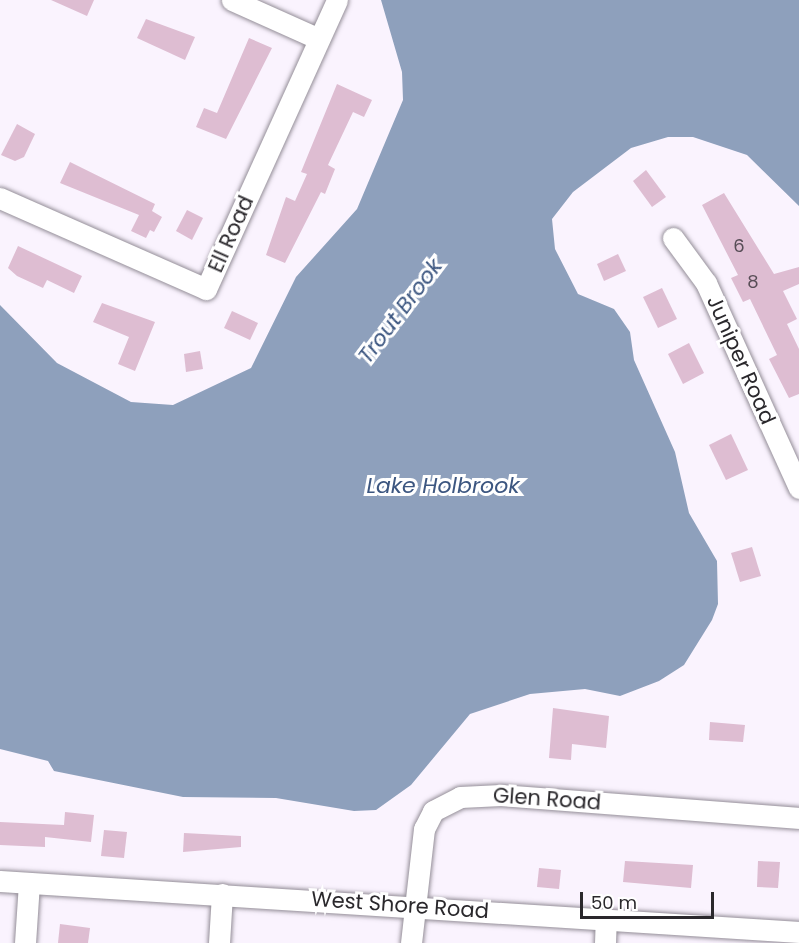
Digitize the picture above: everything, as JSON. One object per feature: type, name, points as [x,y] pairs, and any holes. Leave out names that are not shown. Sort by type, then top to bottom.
[{"type":"street","points":[[232,0],[319,39],[337,0]]},
{"type":"street","name":"Ell Road","points":[[0,198],[206,289],[319,39]]},
{"type":"street","name":"Juniper Road","points":[[673,238],[706,284],[799,488]]},
{"type":"street","name":"Glen Road","points":[[411,943],[414,906],[428,818],[440,805],[460,797],[501,795],[799,818]]},
{"type":"street","name":"West Shore Road","points":[[0,881],[799,932]]},
{"type":"street","points":[[25,943],[29,883]]},
{"type":"street","points":[[219,943],[222,894]]},
{"type":"street","points":[[605,943],[606,919]]},
{"type":"water","name":"Lake Holbrook","points":[[381,0],[799,0],[799,206],[747,155],[693,137],[668,137],[631,148],[573,192],[552,219],[555,249],[578,294],[614,309],[630,332],[634,360],[675,452],[689,513],[717,561],[718,604],[712,620],[684,665],[659,681],[620,696],[585,689],[530,694],[470,714],[411,785],[376,810],[354,811],[276,798],[183,797],[54,771],[48,761],[0,749],[0,305],[57,363],[131,402],[173,405],[251,368],[296,277],[357,209],[403,100],[402,72]]},
{"type":"building","points":[[51,0],[94,0],[87,16]]},
{"type":"building","points":[[146,19],[195,37],[185,60],[137,38]]},
{"type":"building","points":[[249,38],[272,48],[226,139],[196,127],[204,108],[217,113]]},
{"type":"building","points":[[337,84],[372,100],[364,117],[353,112],[328,165],[335,169],[325,194],[321,192],[285,263],[266,255],[286,197],[295,201],[307,174],[301,172]]},
{"type":"building","points":[[17,124],[35,134],[24,157],[15,161],[1,155]]},
{"type":"building","points":[[70,162],[155,204],[152,211],[162,217],[154,232],[150,230],[146,238],[131,231],[139,215],[60,183]]},
{"type":"building","points":[[646,170],[666,197],[652,207],[633,181]]},
{"type":"building","points":[[724,193],[774,274],[799,267],[799,284],[783,291],[797,319],[787,324],[799,349],[799,394],[789,398],[769,359],[777,355],[750,299],[743,302],[731,278],[738,275],[702,205]]},
{"type":"building","points":[[187,210],[203,218],[192,240],[176,231]]},
{"type":"building","points":[[18,246],[82,276],[74,293],[47,280],[43,288],[17,276],[8,268]]},
{"type":"building","points":[[618,254],[626,271],[604,281],[597,264]]},
{"type":"building","points":[[662,288],[677,319],[658,328],[643,297]]},
{"type":"building","points":[[102,303],[155,322],[135,371],[118,364],[129,337],[93,322]]},
{"type":"building","points":[[232,311],[258,323],[250,340],[224,328]]},
{"type":"building","points":[[689,343],[704,373],[683,384],[668,354]]},
{"type":"building","points":[[200,351],[203,369],[186,372],[184,354]]},
{"type":"building","points":[[731,434],[748,470],[726,480],[709,445]]},
{"type":"building","points":[[752,547],[761,576],[740,582],[731,553]]},
{"type":"building","points":[[553,708],[609,716],[606,748],[572,744],[571,760],[549,758]]},
{"type":"building","points":[[710,722],[745,725],[743,742],[709,740]]},
{"type":"building","points":[[65,812],[94,815],[91,842],[45,837],[45,847],[0,845],[0,822],[64,825]]},
{"type":"building","points":[[104,830],[127,832],[124,858],[101,856]]},
{"type":"building","points":[[184,833],[241,836],[241,847],[183,852]]},
{"type":"building","points":[[625,861],[693,865],[691,888],[623,882]]},
{"type":"building","points":[[758,861],[780,862],[778,888],[757,887]]},
{"type":"building","points":[[539,868],[561,870],[559,889],[537,887]]},
{"type":"building","points":[[60,924],[90,928],[88,943],[58,943]]},
{"type":"water label","name":"Trout Brook","points":[[400,311]]}]
